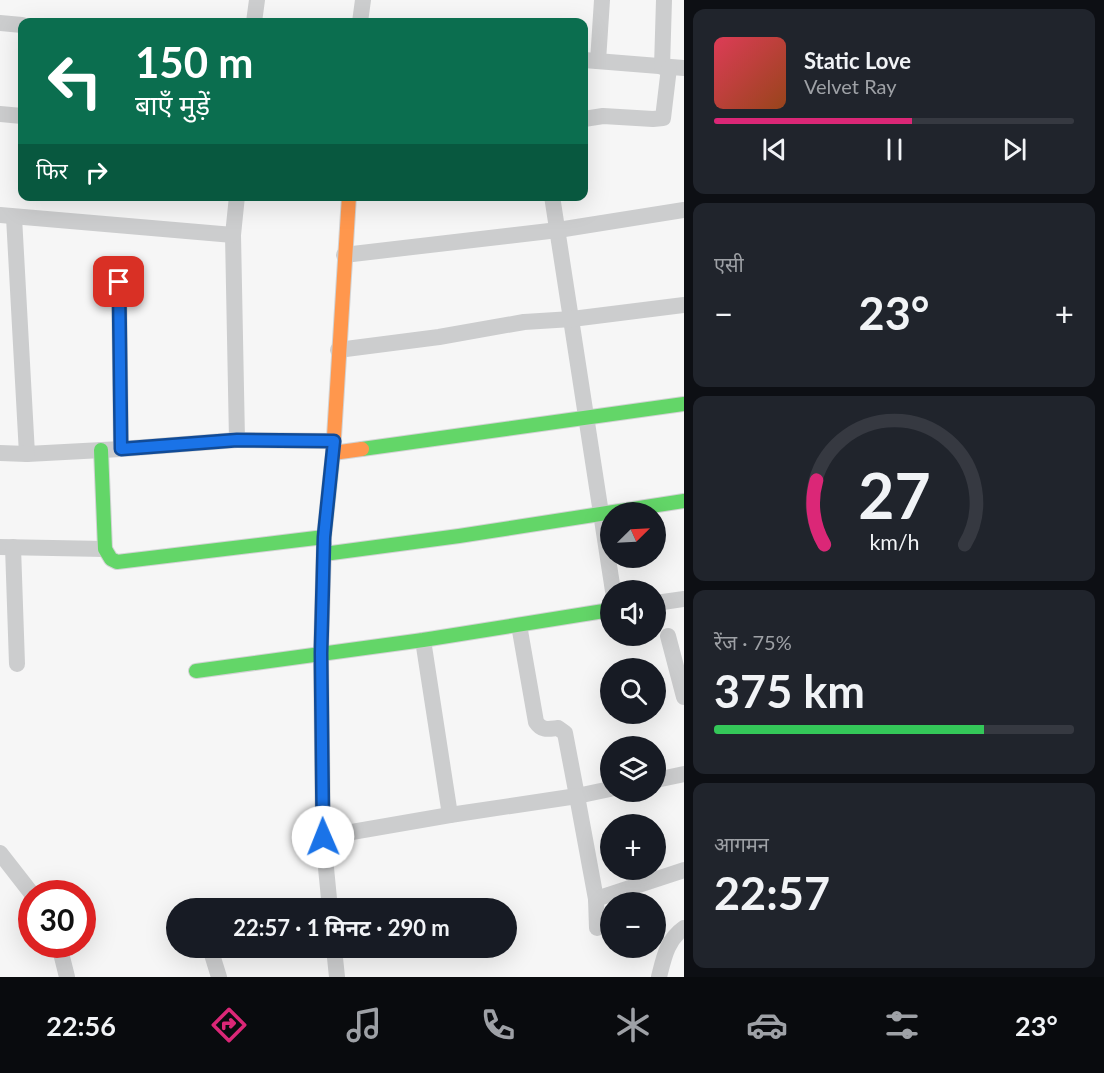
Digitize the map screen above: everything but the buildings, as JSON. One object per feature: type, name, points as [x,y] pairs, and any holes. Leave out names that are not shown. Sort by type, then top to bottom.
[{"type":"street","points":[[255,18],[257,0]]},
{"type":"street","points":[[361,18],[363,0]]},
{"type":"street","points":[[602,0],[591,61],[672,68]]},
{"type":"street","points":[[588,119],[603,116],[663,118],[672,68],[664,0]]},
{"type":"street","points":[[0,23],[18,25]]},
{"type":"street","points":[[0,114],[18,116]]},
{"type":"street","points":[[236,201],[233,235],[237,440]]},
{"type":"street","points":[[329,898],[323,837],[321,653],[324,546],[333,447],[349,201]]},
{"type":"street","points":[[553,201],[600,506]]},
{"type":"street","points":[[344,255],[558,230],[684,210]]},
{"type":"street","points":[[27,454],[7,216],[233,235]]},
{"type":"street","points":[[119,282],[121,449]]},
{"type":"street","points":[[338,350],[439,337],[524,322],[572,319],[684,305]]},
{"type":"street","points":[[0,453],[27,454],[121,449],[237,440],[333,447],[587,418],[684,404]]},
{"type":"street","points":[[101,450],[105,549],[111,559],[117,562],[324,546],[406,545],[600,513]]},
{"type":"street","points":[[666,504],[684,501]]},
{"type":"street","points":[[17,664],[6,547],[105,549]]},
{"type":"street","points":[[666,602],[684,599]]},
{"type":"street","points":[[196,671],[423,640],[600,612]]},
{"type":"street","points":[[519,625],[536,722],[540,728],[546,730],[558,728],[566,733],[596,899],[597,928]]},
{"type":"street","points":[[668,636],[681,673],[684,697]]},
{"type":"street","points":[[423,640],[450,814]]},
{"type":"street","points":[[666,778],[684,774]]},
{"type":"street","points":[[323,837],[450,814],[600,791]]},
{"type":"street","points":[[0,853],[21,880]]},
{"type":"street","points":[[596,899],[684,870]]},
{"type":"street","points":[[659,977],[665,951],[674,935],[684,927]]},
{"type":"street","points":[[62,958],[67,977]]},
{"type":"street","points":[[213,958],[219,977]]},
{"type":"street","points":[[335,958],[337,977]]},
{"type":"traffic: fast","points":[[362,449],[684,404]]},
{"type":"traffic: fast","points":[[101,450],[105,549],[111,559],[117,562],[324,537],[333,453]]},
{"type":"traffic: fast","points":[[324,554],[459,536],[684,501]]},
{"type":"traffic: fast","points":[[196,671],[423,640],[600,612]]},
{"type":"traffic: slow","points":[[349,201],[333,453],[362,449]]},
{"type":"route","points":[[119,282],[121,449],[237,440],[334,441],[324,537],[321,653],[323,837]]}]
